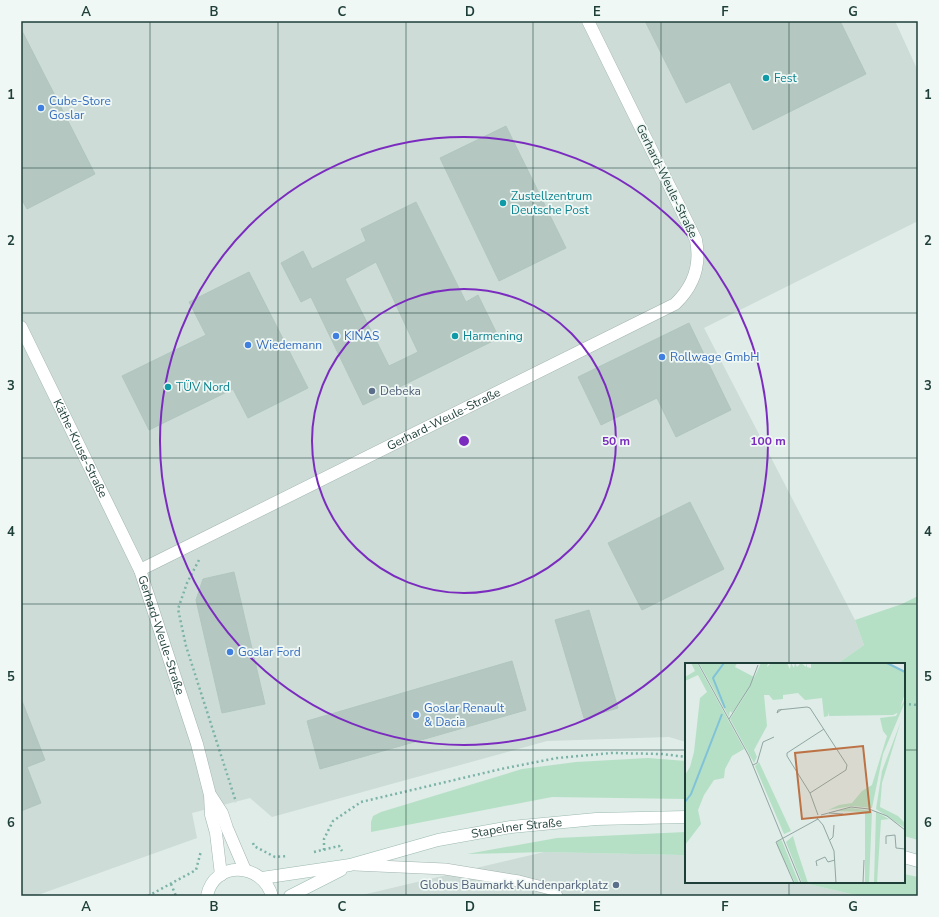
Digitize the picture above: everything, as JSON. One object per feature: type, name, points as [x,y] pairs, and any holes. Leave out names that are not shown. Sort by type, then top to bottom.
[{"type":"street","name":"Gerhard-Weule-Straße","points":[[221,875],[216,833],[211,815],[210,795],[197,744],[140,570],[676,304],[687,291],[695,275],[698,248],[693,231],[588,21]]},
{"type":"street","name":"Käthe-Kruse-Straße","points":[[21,327],[140,570]]},
{"type":"street","name":"Gerhard-Weule-Straße","points":[[210,795],[222,813],[245,870]]},
{"type":"street","name":"Stapelner Straße","points":[[262,878],[350,865],[438,840],[511,827],[596,819],[685,817]]},
{"type":"street","points":[[905,857],[918,861]]},
{"type":"street","name":"Stapelner Straße","points":[[290,896],[350,865]]},
{"type":"street","points":[[206,895],[215,880],[221,875],[228,871],[245,870],[262,878],[268,886],[272,896]]},
{"type":"lane","points":[[350,865],[445,869],[519,881],[554,890],[557,896]]},
{"type":"path","points":[[196,543],[201,556],[187,583],[178,609],[186,646],[236,803]]},
{"type":"path","points":[[905,704],[918,706]]},
{"type":"path","points":[[328,869],[324,850],[324,839],[333,821],[361,802],[557,758],[612,753],[662,754],[685,757]]},
{"type":"path","points":[[148,896],[196,870],[206,837],[216,833]]},
{"type":"path","points":[[250,838],[254,846],[275,857],[289,856]]},
{"type":"path","points":[[311,853],[339,846],[350,865]]},
{"type":"path","points":[[171,884],[176,896]]},
{"type":"shaded area","points":[[21,21],[895,21],[918,71],[918,221],[704,328],[855,620],[864,645],[838,663],[685,663],[685,742],[669,737],[547,741],[272,817],[250,798],[192,813],[197,838],[35,896],[21,896]]},
{"type":"shaded area","points":[[544,852],[680,855],[685,856],[685,883],[803,883],[860,896],[358,896]]},
{"type":"green space","points":[[918,596],[918,840],[905,836],[905,663],[838,663],[864,645],[855,620],[902,604]]},
{"type":"green space","points":[[648,758],[685,761],[685,799],[552,797],[371,832],[371,822],[373,816],[381,812],[522,769],[576,762]]},
{"type":"green space","points":[[685,832],[685,856],[544,852],[467,854],[557,838]]},
{"type":"green space","points":[[905,874],[918,877],[918,896],[860,896],[803,883],[905,883]]},
{"type":"building","name":"Fest","points":[[645,21],[840,21],[866,74],[753,130],[730,82],[686,103]]},
{"type":"building","name":"Cube-Store Goslar","points":[[21,29],[95,174],[27,209],[21,198]]},
{"type":"building","name":"Zustellzentrum Deutsche Post","points":[[506,126],[566,248],[499,281],[440,158]]},
{"type":"building","points":[[416,202],[466,302],[478,295],[499,338],[363,405],[311,297],[301,302],[281,263],[303,251],[312,269],[366,241],[361,229]],"holes":[[[376,262],[418,352],[389,366],[345,279]]]},
{"type":"building","name":"Wiedemann","points":[[249,272],[308,388],[248,418],[233,389],[149,430],[122,376],[206,335],[189,302]]},
{"type":"building","name":"Rollwage GmbH","points":[[689,323],[731,410],[676,437],[657,398],[601,425],[578,377]]},
{"type":"building","points":[[690,502],[724,569],[642,610],[608,543]]},
{"type":"building","name":"Goslar Ford","points":[[234,572],[265,704],[222,713],[196,600],[203,579]]},
{"type":"building","points":[[589,610],[618,708],[584,718],[555,620]]},
{"type":"building","name":"Goslar Renault & Dacia","points":[[512,661],[526,710],[320,769],[307,721]]},
{"type":"building","points":[[21,701],[45,760],[27,767],[41,803],[21,811]]},
{"type":"place","name":"Fest","points":[[766,78]]},
{"type":"place","name":"Cube-Store Goslar","points":[[41,108]]},
{"type":"place","name":"Zustellzentrum Deutsche Post","points":[[503,203]]},
{"type":"place","name":"KINAS","points":[[336,336]]},
{"type":"place","name":"Harmening","points":[[455,336]]},
{"type":"place","name":"Wiedemann","points":[[248,345]]},
{"type":"place","name":"Rollwage GmbH","points":[[662,357]]},
{"type":"place","name":"TÜV Nord","points":[[168,387]]},
{"type":"place","name":"Debeka","points":[[372,391]]},
{"type":"place","name":"Goslar Ford","points":[[230,652]]},
{"type":"place","name":"Goslar Renault & Dacia","points":[[416,715]]},
{"type":"place","name":"Globus Baumarkt Kundenparkplatz","points":[[616,885]]}]
